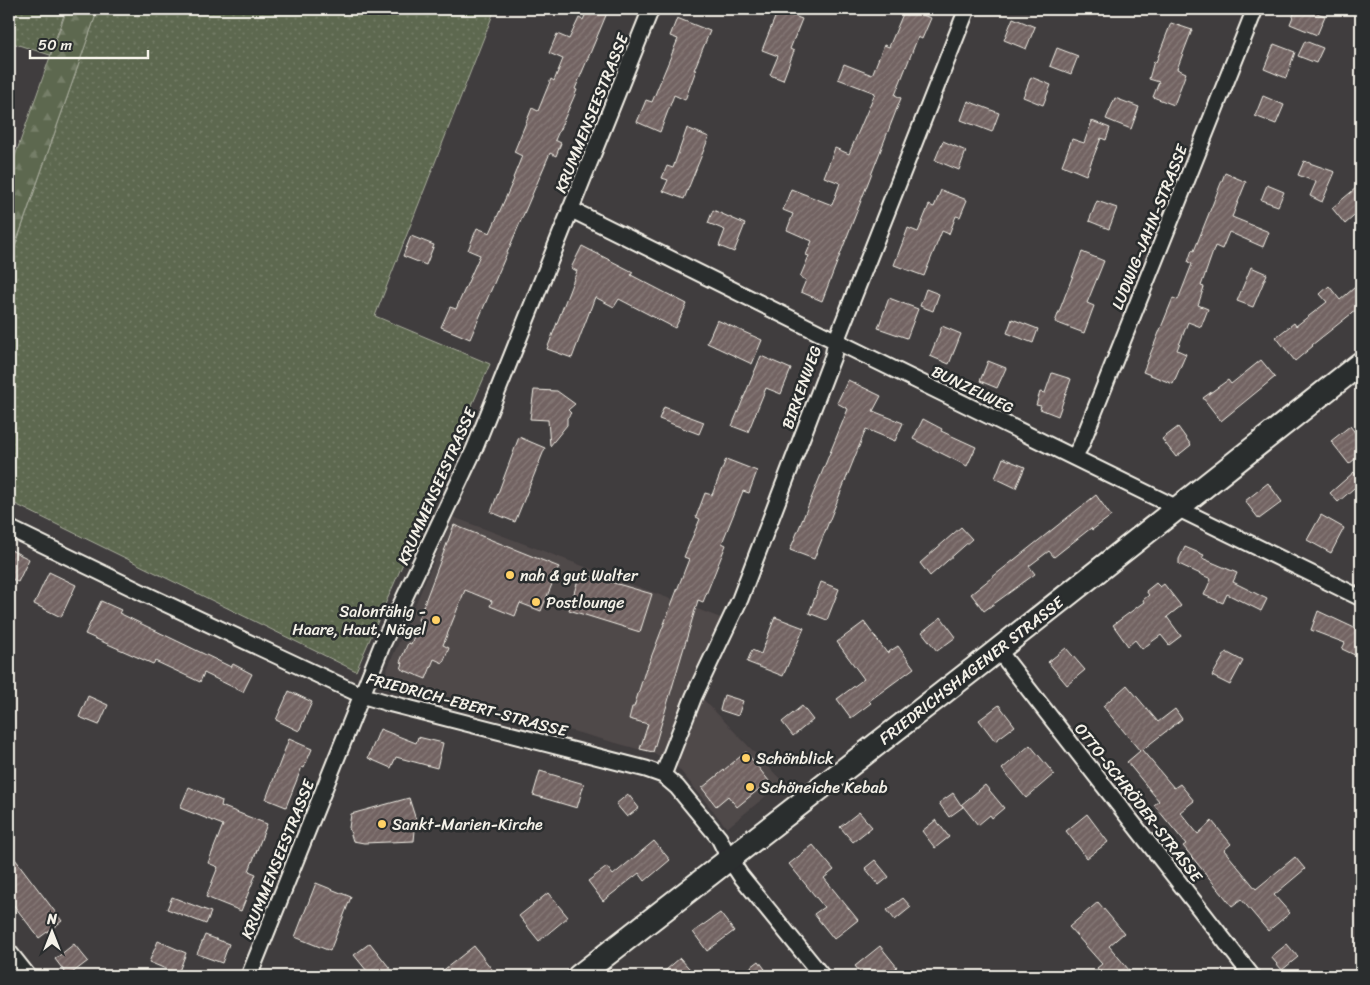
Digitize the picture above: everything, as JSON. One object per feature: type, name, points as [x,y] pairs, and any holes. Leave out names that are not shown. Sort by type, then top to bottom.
[{"type":"main road","name":"FRIEDRICHSHAGENER STRASSE","points":[[580,976],[998,650],[1361,363]]},
{"type":"street","name":"KRUMMENSEESTRASSE","points":[[249,976],[382,645],[474,450],[651,9]]},
{"type":"street","name":"BIRKENWEG","points":[[663,775],[694,696],[740,599],[833,356],[836,341],[967,9]]},
{"type":"street","name":"LUDWIG-JAHN-STRASSE","points":[[1074,457],[1081,446],[1255,9]]},
{"type":"street","name":"BUNZELWEG","points":[[570,209],[1361,598]]},
{"type":"street","name":"FRIEDRICH-EBERT-STRASSE","points":[[9,528],[361,695],[637,766],[663,775],[677,787],[719,838],[729,858],[822,976]]},
{"type":"street","name":"OTTO-SCHRÖDER-STRASSE","points":[[998,650],[1252,976]]},
{"type":"street","points":[[9,952],[28,976]]},
{"type":"shaded area","points":[[453,517],[734,623],[703,699],[783,782],[727,828],[679,769],[656,754],[383,679]]},
{"type":"green space","points":[[9,9],[66,9],[50,55],[9,42]]},
{"type":"green space","points":[[67,9],[98,9],[9,263],[9,173]]},
{"type":"green space","points":[[98,9],[495,9],[375,316],[490,364],[356,671],[9,501],[9,264]]},
{"type":"building","points":[[588,9],[596,9],[607,13],[555,140],[561,143],[556,156],[550,153],[470,339],[441,327],[450,307],[456,309],[480,255],[468,250],[477,228],[490,233],[514,179],[522,156],[514,152],[532,108],[538,111],[551,79],[554,81],[563,59],[549,53],[557,34],[569,39],[579,18],[583,20]]},
{"type":"building","points":[[905,9],[931,18],[922,39],[918,37],[895,95],[901,98],[822,301],[801,292],[806,280],[800,277],[809,256],[806,255],[812,241],[787,230],[793,214],[783,210],[791,189],[832,205],[840,183],[824,177],[835,148],[849,154],[875,93],[838,79],[844,64],[872,75],[884,45],[889,47]]},
{"type":"building","points":[[1296,9],[1306,9],[1325,16],[1317,35],[1290,24]]},
{"type":"building","points":[[778,10],[802,19],[790,49],[794,51],[783,80],[770,75],[778,56],[762,50]]},
{"type":"building","points":[[677,18],[710,31],[694,70],[696,70],[685,100],[674,95],[660,132],[637,122],[646,100],[652,102],[678,39],[670,36]]},
{"type":"building","points":[[1013,18],[1035,27],[1026,49],[1004,40]]},
{"type":"building","points":[[1171,23],[1192,30],[1177,69],[1186,73],[1174,105],[1153,97],[1159,82],[1149,79],[1154,61],[1156,62]]},
{"type":"building","points":[[1305,41],[1323,48],[1316,63],[1298,56]]},
{"type":"building","points":[[1274,44],[1295,52],[1286,78],[1264,69]]},
{"type":"building","points":[[1057,48],[1078,56],[1071,74],[1050,66]]},
{"type":"building","points":[[1031,77],[1051,85],[1043,105],[1023,97]]},
{"type":"building","points":[[1263,96],[1284,105],[1276,124],[1255,116]]},
{"type":"building","points":[[1115,98],[1139,107],[1131,129],[1106,119]]},
{"type":"building","points":[[968,101],[999,113],[992,132],[961,120]]},
{"type":"building","points":[[1092,121],[1110,128],[1106,140],[1101,138],[1086,175],[1062,165],[1072,139],[1084,143]]},
{"type":"building","points":[[687,128],[709,137],[684,199],[663,191],[668,180],[662,178],[667,166],[673,168]]},
{"type":"building","points":[[943,141],[966,151],[959,170],[935,160]]},
{"type":"building","points":[[1304,161],[1335,172],[1322,202],[1310,196],[1316,182],[1298,175]]},
{"type":"building","points":[[1225,173],[1246,182],[1232,217],[1269,232],[1263,247],[1229,232],[1222,249],[1215,246],[1201,286],[1204,287],[1198,305],[1208,309],[1201,327],[1188,322],[1177,350],[1186,354],[1173,384],[1143,372],[1173,298],[1178,300],[1192,264],[1188,262],[1192,250],[1194,251]]},
{"type":"building","points":[[1267,185],[1284,192],[1278,206],[1261,200]]},
{"type":"building","points":[[1356,188],[1361,194],[1361,210],[1345,224],[1332,208]]},
{"type":"building","points":[[941,190],[967,200],[960,217],[956,216],[949,234],[942,231],[924,276],[894,265],[908,228],[918,232],[929,205],[934,207]]},
{"type":"building","points":[[1097,201],[1117,208],[1109,229],[1089,221]]},
{"type":"building","points":[[713,210],[745,224],[734,252],[719,246],[725,230],[708,223]]},
{"type":"building","points":[[411,236],[434,245],[426,265],[403,256]]},
{"type":"building","points":[[582,246],[633,272],[631,275],[687,304],[675,328],[619,299],[614,307],[595,297],[572,358],[547,349],[577,271],[571,268]]},
{"type":"building","points":[[1082,252],[1104,261],[1087,303],[1094,306],[1084,333],[1055,322]]},
{"type":"building","points":[[1251,267],[1267,274],[1253,307],[1237,301]]},
{"type":"building","points":[[1361,282],[1361,306],[1295,361],[1276,337],[1294,323],[1296,326],[1327,302],[1320,294],[1329,286],[1340,300]]},
{"type":"building","points":[[926,289],[939,294],[933,311],[920,306]]},
{"type":"building","points":[[889,298],[918,309],[907,338],[878,328]]},
{"type":"building","points":[[1012,319],[1038,329],[1033,343],[1007,333]]},
{"type":"building","points":[[717,320],[762,340],[752,364],[707,343]]},
{"type":"building","points":[[942,326],[961,334],[949,364],[930,356]]},
{"type":"building","points":[[761,356],[791,369],[781,394],[766,388],[748,432],[732,426]]},
{"type":"building","points":[[1261,360],[1275,377],[1221,421],[1203,398],[1228,380],[1231,384]]},
{"type":"building","points":[[988,361],[1006,368],[997,388],[980,381]]},
{"type":"building","points":[[1052,373],[1071,379],[1058,416],[1040,409],[1041,406],[1036,405],[1040,392],[1045,393]]},
{"type":"building","points":[[848,380],[881,396],[873,411],[903,423],[895,441],[866,429],[814,559],[790,550],[848,409],[837,403]]},
{"type":"building","points":[[534,390],[557,391],[575,404],[568,410],[571,413],[567,418],[567,425],[550,446],[548,420],[530,419]]},
{"type":"building","points":[[664,407],[704,422],[699,434],[659,419]]},
{"type":"building","points":[[923,419],[942,429],[941,431],[976,447],[967,466],[913,439]]},
{"type":"building","points":[[1350,426],[1361,440],[1361,454],[1349,464],[1331,441]]},
{"type":"building","points":[[1178,427],[1191,445],[1176,457],[1162,439]]},
{"type":"building","points":[[519,437],[545,448],[515,522],[491,512]]},
{"type":"building","points":[[1003,458],[1025,467],[1016,488],[995,478]]},
{"type":"building","points":[[726,459],[757,471],[749,493],[743,491],[722,543],[726,545],[703,602],[698,600],[653,752],[640,749],[648,724],[629,719],[632,707],[634,707],[646,668],[689,559],[684,557],[700,519],[696,517],[705,493],[712,495]]},
{"type":"building","points":[[1354,472],[1361,482],[1338,502],[1330,493]]},
{"type":"building","points":[[1268,483],[1282,502],[1259,519],[1245,501]]},
{"type":"building","points":[[1096,495],[1111,516],[1092,530],[1091,528],[1054,557],[1049,551],[1029,566],[1035,574],[984,611],[971,594]]},
{"type":"building","points":[[1321,515],[1344,528],[1331,553],[1307,540]]},
{"type":"building","points":[[454,525],[559,567],[541,611],[520,603],[515,616],[490,606],[492,601],[465,590],[443,645],[449,648],[443,663],[434,659],[426,679],[401,669],[403,663],[400,662],[408,643],[411,644],[420,621],[418,620]]},
{"type":"building","points":[[961,527],[972,539],[930,576],[920,563]]},
{"type":"building","points":[[1185,547],[1204,555],[1202,558],[1237,573],[1233,582],[1267,599],[1261,611],[1227,594],[1223,603],[1204,595],[1211,579],[1179,564],[1179,559]]},
{"type":"building","points":[[9,549],[29,559],[18,582],[9,578]]},
{"type":"building","points":[[49,572],[76,585],[61,617],[34,604]]},
{"type":"building","points":[[580,573],[652,594],[640,632],[569,610]]},
{"type":"building","points":[[821,582],[839,589],[827,620],[809,613]]},
{"type":"building","points":[[1156,583],[1160,587],[1164,584],[1181,606],[1167,617],[1181,636],[1169,645],[1161,635],[1142,649],[1135,640],[1128,646],[1113,625],[1144,602],[1143,600],[1149,595],[1146,591]]},
{"type":"building","points":[[101,601],[121,610],[119,613],[231,667],[233,664],[252,674],[243,692],[204,673],[200,682],[155,661],[153,664],[85,634]]},
{"type":"building","points":[[1318,611],[1361,631],[1361,658],[1342,649],[1345,643],[1311,630]]},
{"type":"building","points":[[775,617],[804,628],[783,676],[747,662],[752,650],[761,654]]},
{"type":"building","points":[[941,617],[956,637],[937,651],[922,632]]},
{"type":"building","points":[[864,622],[887,653],[898,646],[914,668],[869,701],[871,703],[851,718],[837,699],[864,679],[837,642]]},
{"type":"building","points":[[1066,648],[1085,670],[1067,685],[1048,662]]},
{"type":"building","points":[[1226,652],[1243,661],[1230,685],[1212,676]]},
{"type":"building","points":[[1127,685],[1158,722],[1175,709],[1182,719],[1142,750],[1174,788],[1180,784],[1194,801],[1180,812],[1198,834],[1212,821],[1231,844],[1224,850],[1256,889],[1295,857],[1305,869],[1274,895],[1290,913],[1268,931],[1241,899],[1232,906],[1183,846],[1186,844],[1154,805],[1159,801],[1127,762],[1140,751],[1103,706]]},
{"type":"building","points":[[289,691],[312,702],[299,731],[276,720]]},
{"type":"building","points":[[724,695],[743,701],[738,716],[720,710]]},
{"type":"building","points":[[88,696],[108,705],[99,725],[79,717]]},
{"type":"building","points":[[999,705],[1015,726],[995,741],[979,720]]},
{"type":"building","points":[[802,706],[813,720],[793,736],[782,722]]},
{"type":"building","points":[[380,729],[416,743],[418,737],[443,743],[437,768],[396,757],[391,768],[368,758]]},
{"type":"building","points":[[289,739],[312,749],[304,768],[302,767],[286,807],[266,799]]},
{"type":"building","points":[[1030,745],[1054,774],[1026,798],[1002,769]]},
{"type":"building","points":[[746,752],[769,781],[737,807],[728,796],[716,806],[702,788]]},
{"type":"building","points":[[540,771],[584,784],[577,808],[533,795]]},
{"type":"building","points":[[985,785],[1004,808],[992,818],[990,815],[978,825],[962,805],[963,807],[949,817],[939,803],[953,793],[961,805]]},
{"type":"building","points":[[189,787],[222,801],[221,806],[267,824],[249,871],[256,874],[241,911],[206,897],[218,867],[208,863],[223,825],[180,808]]},
{"type":"building","points":[[628,794],[639,808],[627,817],[616,804]]},
{"type":"building","name":"Sankt-Marien-Kirche","points":[[409,798],[416,820],[414,841],[364,843],[353,841],[349,828],[351,814]]},
{"type":"building","points":[[859,812],[872,827],[853,842],[840,827]]},
{"type":"building","points":[[1087,814],[1108,842],[1087,858],[1066,831]]},
{"type":"building","points":[[936,820],[949,837],[935,848],[922,831]]},
{"type":"building","points":[[654,841],[670,860],[645,881],[639,873],[603,901],[588,881],[607,867],[613,875]]},
{"type":"building","points":[[813,845],[834,870],[824,878],[858,920],[834,939],[814,914],[824,907],[789,864]]},
{"type":"building","points":[[9,851],[62,921],[39,938],[9,899]]},
{"type":"building","points":[[875,860],[889,877],[879,885],[865,868]]},
{"type":"building","points":[[316,883],[351,897],[330,951],[295,937]]},
{"type":"building","points":[[548,893],[568,917],[539,941],[519,916]]},
{"type":"building","points":[[172,897],[211,912],[206,924],[167,909]]},
{"type":"building","points":[[903,898],[911,907],[895,920],[887,910]]},
{"type":"building","points":[[1098,902],[1124,933],[1109,946],[1134,976],[1103,976],[1097,968],[1102,964],[1069,927]]},
{"type":"building","points":[[720,913],[734,931],[707,951],[693,932]]},
{"type":"building","points":[[205,935],[229,944],[222,963],[197,954]]},
{"type":"building","points":[[158,941],[186,953],[178,974],[149,962]]},
{"type":"building","points":[[370,943],[396,976],[371,976],[354,955]]},
{"type":"building","points":[[74,944],[88,961],[68,976],[55,959]]},
{"type":"building","points":[[1287,944],[1298,957],[1282,970],[1271,957]]},
{"type":"building","points":[[474,946],[497,976],[436,976]]},
{"type":"building","points":[[880,946],[897,967],[886,976],[863,976],[855,966]]},
{"type":"building","points":[[680,958],[696,976],[659,976]]},
{"type":"building","points":[[759,961],[770,976],[739,976]]},
{"type":"place","name":"nah & gut Walter","points":[[510,575]]},
{"type":"place","name":"Postlounge","points":[[536,602]]},
{"type":"place","name":"Salonfähig - Haare, Haut, Nägel","points":[[436,620]]},
{"type":"place","name":"Schönblick","points":[[746,758]]},
{"type":"place","name":"Schöneiche Kebab","points":[[750,787]]},
{"type":"place","name":"Sankt-Marien-Kirche","points":[[382,824]]}]
